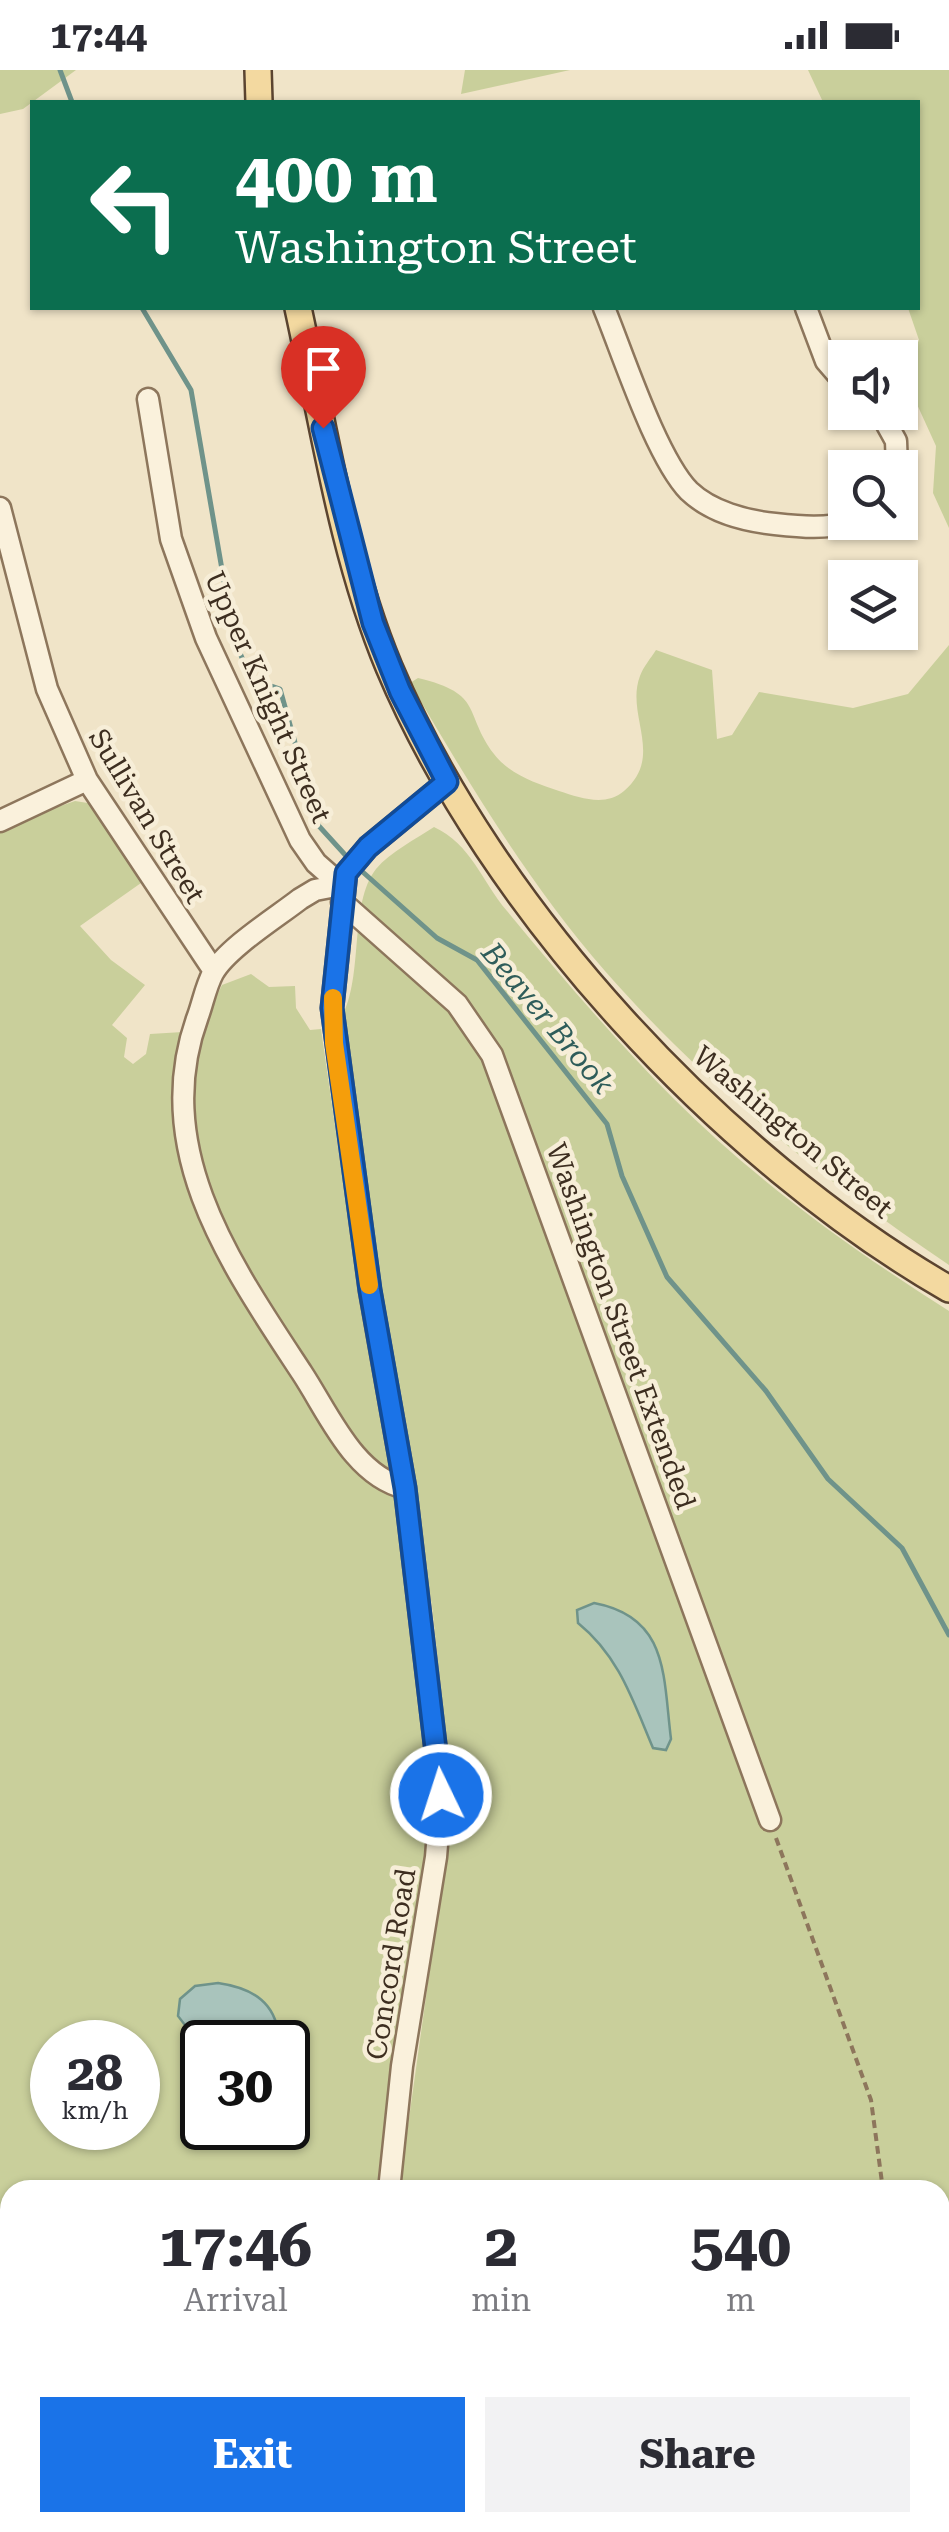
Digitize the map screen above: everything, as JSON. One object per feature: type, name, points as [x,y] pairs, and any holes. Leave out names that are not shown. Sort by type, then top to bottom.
[{"type":"main road","points":[[258,70],[259,100]]},
{"type":"main road","name":"Washington Street","points":[[298,310],[350,544],[373,623],[400,691],[480,838],[572,962],[674,1073],[781,1168],[949,1289]]},
{"type":"street","points":[[605,310],[665,450],[689,490],[709,505],[761,522],[810,528],[828,525]]},
{"type":"street","points":[[807,310],[828,363]]},
{"type":"street","name":"Upper Knight Street","points":[[148,399],[172,539],[206,638],[300,840],[316,863],[343,887]]},
{"type":"street","name":"Sullivan Street","points":[[0,508],[47,689],[87,780],[214,971]]},
{"type":"street","points":[[0,822],[87,780]]},
{"type":"street","points":[[405,1488],[386,1483],[361,1464],[258,1306],[189,1165],[182,1078],[189,1040],[214,971],[300,898],[315,890],[343,887],[368,847],[447,782]]},
{"type":"street","name":"Concord Road","points":[[343,887],[332,1008],[334,1043],[405,1488],[441,1795],[390,2180]]},
{"type":"street","name":"Washington Street Extended","points":[[343,887],[458,1004],[492,1054],[770,1820]]},
{"type":"path","points":[[770,1820],[871,2100],[882,2180]]},
{"type":"green space","points":[[0,70],[76,70],[30,100],[23,109],[0,114]]},
{"type":"green space","points":[[465,70],[570,70],[461,94]]},
{"type":"green space","points":[[808,70],[949,70],[949,528],[933,493],[936,446],[918,407],[919,340],[909,310],[920,310],[920,100],[822,100]]},
{"type":"green space","points":[[949,645],[949,1265],[767,1129],[684,1053],[605,971],[525,868],[410,683],[418,678],[439,684],[463,698],[494,754],[516,773],[567,794],[601,800],[624,791],[642,764],[637,691],[641,673],[656,650],[712,670],[717,739],[732,735],[759,692],[853,708],[908,694]]},
{"type":"green space","points":[[75,801],[94,804],[141,883],[80,926],[111,960],[145,985],[112,1025],[127,1038],[124,1057],[133,1064],[146,1054],[150,1034],[199,1031],[222,985],[251,974],[269,987],[295,986],[296,1008],[310,1030],[321,1029],[355,1263],[399,1496],[433,1796],[378,2180],[0,2180],[0,827]]},
{"type":"green space","points":[[434,827],[447,834],[467,853],[507,911],[567,983],[704,1128],[805,1212],[949,1311],[949,2180],[400,2180],[453,1804],[432,1606],[367,1226],[340,1020],[352,984],[367,884],[376,869]]},
{"type":"water","points":[[594,1603],[619,1610],[637,1621],[658,1653],[671,1739],[666,1750],[653,1748],[614,1665],[578,1623],[577,1610]]},
{"type":"water","points":[[218,1983],[242,1989],[261,2000],[275,2020],[181,2020],[180,1999],[195,1986]]},
{"type":"waterway","name":"Beaver Brook","points":[[60,70],[71,100]]},
{"type":"waterway","name":"Beaver Brook","points":[[143,310],[191,390],[234,639],[251,679],[280,689],[318,825],[348,858]]},
{"type":"waterway","name":"Beaver Brook","points":[[356,866],[437,938],[477,960],[607,1124],[622,1176],[667,1277],[766,1391],[828,1479],[902,1548],[949,1635]]},
{"type":"slow traffic","points":[[333,998],[334,1043],[369,1285]]},
{"type":"route","points":[[323,428],[373,623],[400,691],[447,782],[368,847],[346,873],[341,885],[332,1008],[370,1290],[405,1488],[441,1795]]}]
